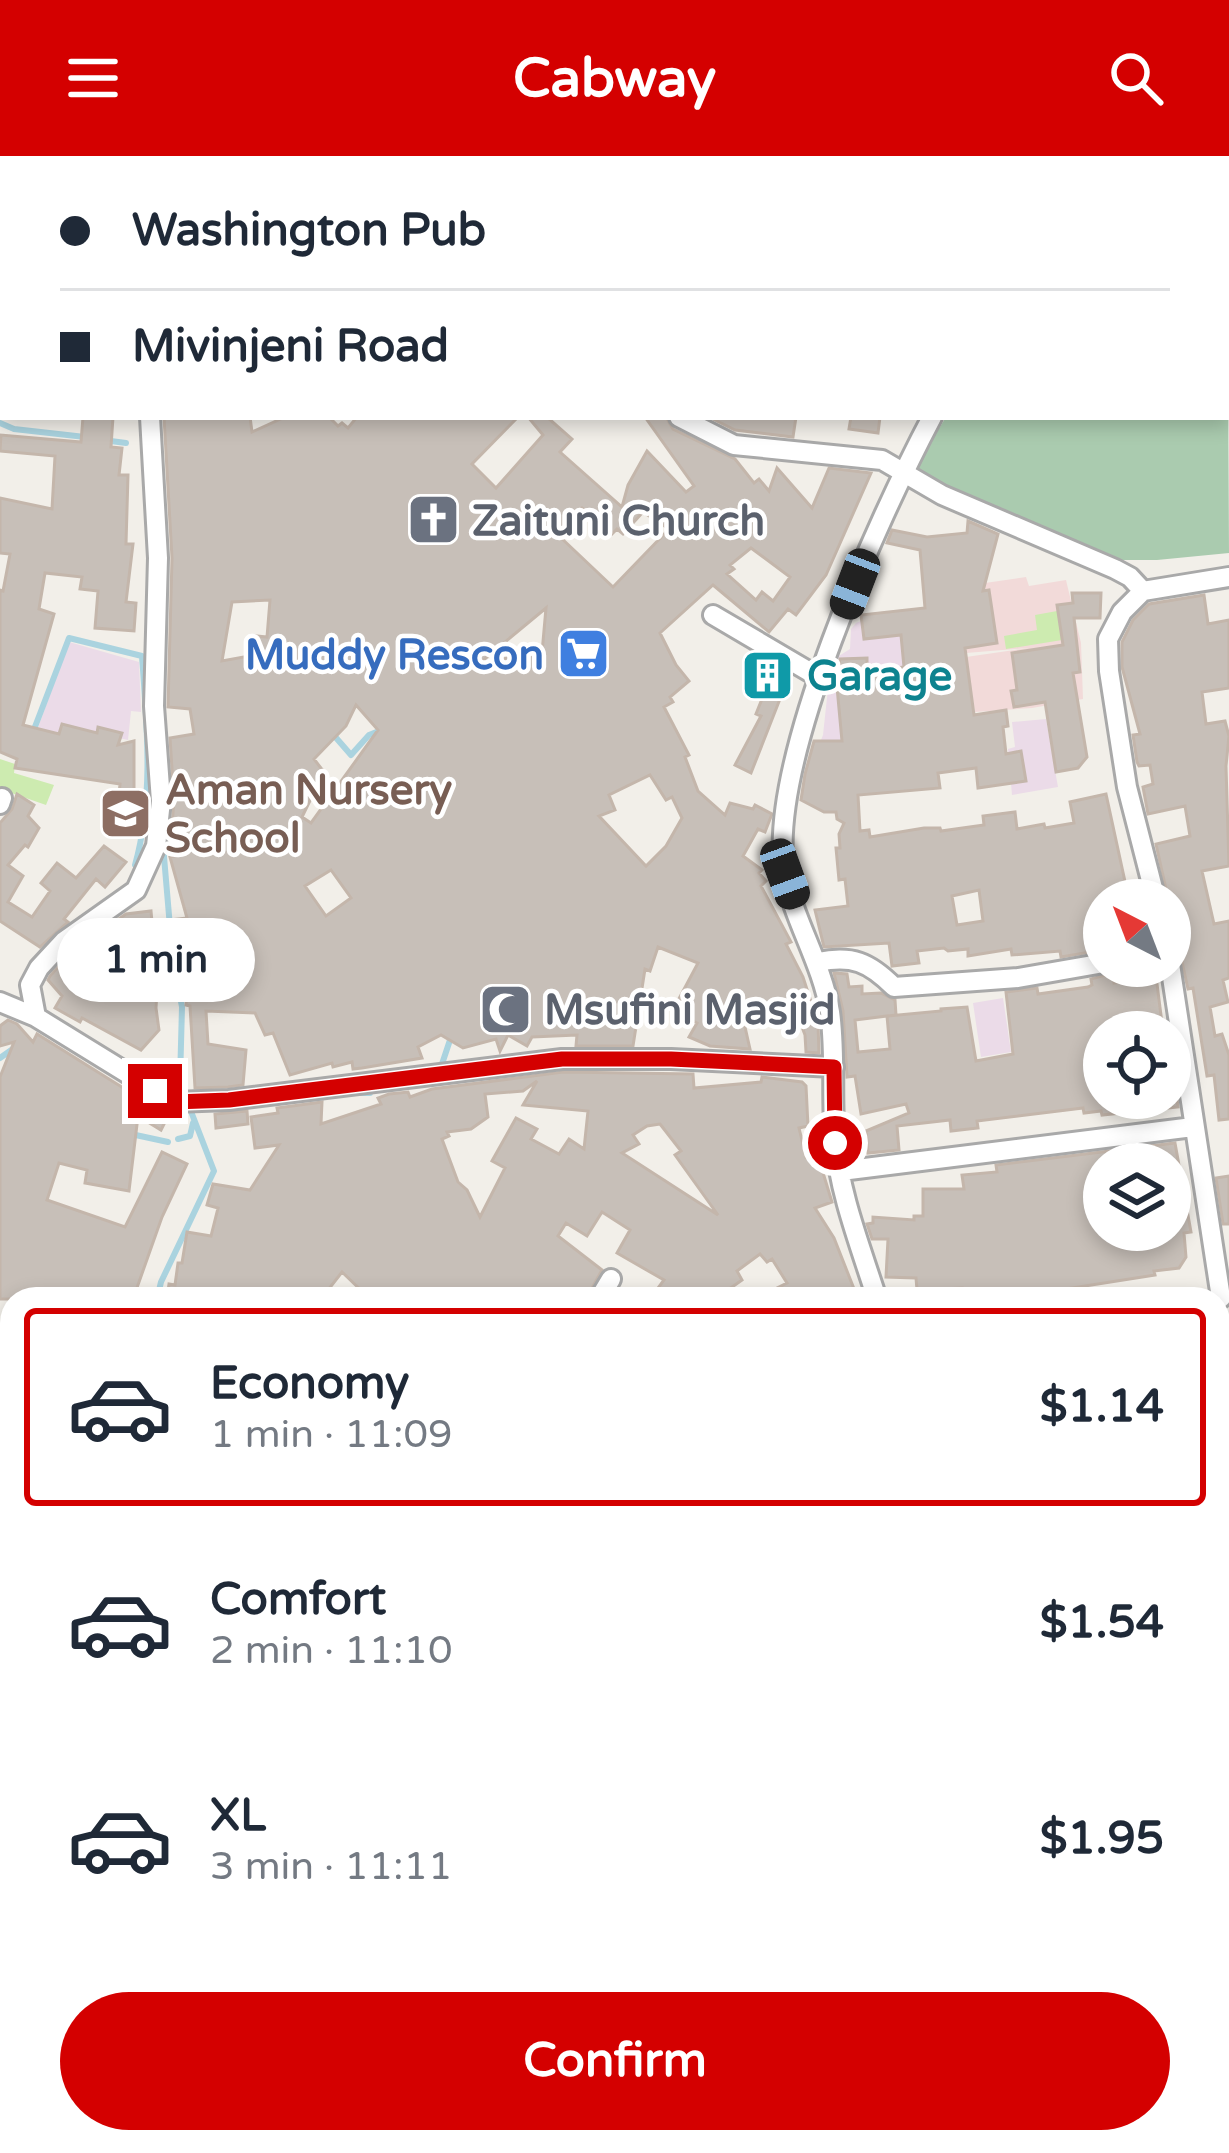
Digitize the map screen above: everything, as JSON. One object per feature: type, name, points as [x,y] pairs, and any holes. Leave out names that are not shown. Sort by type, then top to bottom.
[{"type":"street","points":[[36,1017],[30,986],[39,968],[64,941],[136,890],[156,846],[161,801],[154,706],[158,558],[150,420]]},
{"type":"street","points":[[686,420],[734,445],[882,460],[942,495],[1115,569],[1143,591]]},
{"type":"street","points":[[874,1287],[835,1143],[829,1006],[785,874],[784,842],[800,740],[820,678],[903,472],[930,420]]},
{"type":"street","points":[[1151,879],[1127,787],[1108,639],[1122,612],[1143,591],[1229,577]]},
{"type":"street","points":[[713,615],[820,678]]},
{"type":"street","points":[[818,962],[847,956],[874,968],[894,987],[1018,978],[1083,967]]},
{"type":"street","points":[[1173,987],[1219,1287]]},
{"type":"street","points":[[0,1002],[36,1017],[174,1102],[229,1100],[562,1059],[834,1067]]},
{"type":"street","points":[[841,1171],[1193,1126]]},
{"type":"street","points":[[606,1287],[611,1279]]},
{"type":"shaded area","points":[[944,420],[1228,420],[1229,553],[1091,560],[910,476]]},
{"type":"shaded area","points":[[1026,577],[1029,586],[1066,580],[1081,643],[1083,699],[975,712],[966,657],[1028,648],[966,653],[957,597],[985,591],[985,583]]},
{"type":"shaded area","points":[[955,604],[978,733],[819,745],[831,661],[850,649],[856,623],[880,613]]},
{"type":"shaded area","points":[[69,642],[139,662],[141,712],[131,711],[128,740],[105,735],[63,743],[35,736]]},
{"type":"shaded area","points":[[1046,719],[1058,787],[1012,795],[1008,749],[1015,747],[1012,722]]},
{"type":"shaded area","points":[[1003,998],[1011,1052],[981,1057],[973,1003]]},
{"type":"green space","points":[[1057,611],[1062,640],[1006,649],[1004,636],[1037,630],[1035,615]]},
{"type":"green space","points":[[0,759],[15,764],[14,773],[54,785],[46,805],[0,789]]},
{"type":"building","points":[[83,420],[113,420],[111,447],[122,448],[119,475],[128,475],[126,544],[133,544],[126,602],[136,603],[134,631],[95,628],[98,591],[80,589],[82,577],[45,573],[39,609],[54,614],[23,725],[59,734],[62,724],[97,733],[98,727],[122,733],[118,745],[134,741],[134,829],[116,828],[120,784],[15,768],[17,759],[0,752],[0,590],[10,554],[0,553],[0,498],[52,509],[55,456],[0,451],[1,435],[81,442]]},
{"type":"building","points":[[164,420],[250,420],[252,432],[278,420],[332,420],[348,428],[355,420],[515,420],[472,464],[496,488],[543,435],[530,420],[550,420],[572,439],[560,452],[622,507],[647,451],[686,492],[694,486],[647,420],[668,420],[673,429],[735,459],[754,483],[759,479],[769,491],[777,468],[812,508],[829,468],[871,473],[826,575],[796,615],[788,609],[769,632],[713,585],[660,633],[689,681],[664,707],[689,755],[685,757],[698,791],[725,815],[730,803],[753,809],[755,805],[772,814],[765,832],[758,829],[743,856],[762,870],[759,873],[766,881],[761,886],[791,942],[786,944],[818,1023],[819,1053],[806,1052],[792,1000],[743,1018],[750,1049],[710,1046],[689,1037],[697,1023],[673,1010],[698,963],[658,947],[650,971],[645,969],[633,1046],[576,1046],[577,1035],[532,1037],[527,1046],[508,1035],[500,1051],[496,1039],[463,1048],[441,1035],[418,1047],[422,1058],[353,1069],[352,1062],[333,1067],[332,1063],[290,1075],[273,1033],[265,1035],[255,1013],[206,1011],[208,1044],[246,1050],[243,1085],[195,1088],[190,1006],[186,1005],[190,956],[160,961],[159,1030],[141,1050],[55,1008],[62,996],[48,980],[73,951],[126,914],[151,911],[152,922],[187,918],[170,857],[178,855],[172,826],[170,738],[194,734],[190,709],[168,707],[172,558]],"holes":[[[582,508],[612,534],[617,529],[623,534],[643,512],[669,529],[613,587],[558,535]],[[751,548],[790,577],[773,601],[762,592],[756,600],[727,574],[734,569],[730,565]],[[270,600],[267,637],[256,636],[255,655],[222,661],[232,602]],[[546,608],[542,653],[481,662]],[[356,705],[378,730],[311,823],[302,817],[324,772],[314,759],[346,726]],[[650,775],[666,800],[672,797],[682,818],[666,846],[646,866],[599,816],[615,810],[609,795]],[[331,870],[351,898],[326,916],[305,886]]]},
{"type":"building","points":[[715,420],[796,420],[793,437],[735,430]]},
{"type":"building","points":[[850,420],[880,420],[878,433],[849,429]]},
{"type":"building","points":[[968,521],[998,534],[983,591],[989,590],[997,643],[965,648],[974,715],[1006,710],[1006,754],[1021,751],[1026,781],[978,788],[976,768],[938,773],[940,788],[858,795],[860,831],[869,830],[870,837],[924,828],[941,831],[984,825],[983,816],[1015,812],[1017,829],[1044,824],[1045,828],[1074,823],[1070,802],[1106,794],[1124,879],[1083,879],[1083,953],[1012,955],[1011,949],[968,956],[968,949],[944,948],[917,951],[919,963],[892,966],[889,943],[824,947],[815,910],[848,906],[836,848],[840,848],[844,823],[836,812],[824,812],[801,800],[805,774],[814,741],[842,741],[836,676],[840,659],[867,658],[867,672],[904,667],[901,635],[864,639],[861,615],[925,608],[920,550],[887,543],[892,530],[927,537],[967,533]],"holes":[[[979,890],[983,921],[957,925],[952,896]]]},
{"type":"building","points":[[1072,593],[1101,593],[1100,618],[1074,618],[1080,672],[1073,673],[1087,757],[1078,768],[1056,772],[1045,702],[1014,707],[1011,691],[1017,690],[1012,653],[1063,645],[1057,605],[1073,603]]},
{"type":"building","points":[[1204,595],[1208,624],[1229,620],[1229,688],[1202,692],[1206,724],[1225,721],[1229,736],[1229,866],[1202,871],[1214,924],[1229,921],[1229,978],[1223,980],[1228,1002],[1210,1007],[1215,1036],[1222,1034],[1229,1055],[1229,1119],[1219,1120],[1214,1075],[1207,1076],[1193,988],[1188,987],[1191,879],[1164,879],[1156,844],[1190,836],[1185,806],[1148,814],[1143,787],[1153,784],[1150,765],[1137,762],[1133,735],[1140,734],[1122,667],[1122,642],[1133,620],[1149,604]]},
{"type":"building","points":[[756,658],[789,676],[751,773],[735,765],[761,716],[756,714],[768,684],[747,674]]},
{"type":"building","points":[[17,794],[34,805],[28,816],[39,828],[28,847],[8,865],[23,876],[8,902],[32,917],[50,891],[41,883],[57,863],[76,878],[104,846],[126,862],[105,887],[96,879],[64,919],[68,922],[40,947],[0,921],[0,823]]},
{"type":"building","points":[[834,973],[847,974],[849,987],[862,986],[862,994],[881,993],[895,1000],[896,1015],[888,1016],[967,1007],[976,1061],[1013,1054],[1006,992],[1157,987],[1160,1011],[1083,1011],[1083,1108],[977,1121],[978,1128],[951,1131],[950,1120],[897,1126],[899,1150],[868,1153],[866,1131],[909,1113],[906,1104],[861,1114],[855,1076],[847,1077],[843,1011]],"holes":[[[887,1016],[890,1049],[858,1052],[855,1020]]]},
{"type":"building","points":[[8,1020],[17,1024],[33,1042],[37,1034],[168,1116],[161,1130],[138,1116],[129,1191],[85,1183],[87,1170],[59,1163],[47,1200],[125,1227],[162,1152],[187,1164],[137,1287],[0,1287],[0,1077],[14,1042],[0,1046],[0,1026]]},
{"type":"building","points":[[563,1072],[693,1074],[694,1088],[761,1082],[762,1077],[802,1082],[808,1126],[799,1128],[806,1157],[817,1153],[832,1202],[815,1208],[834,1238],[853,1287],[779,1287],[787,1283],[772,1259],[767,1262],[760,1254],[737,1271],[742,1280],[732,1287],[659,1287],[664,1280],[617,1253],[630,1230],[602,1212],[587,1236],[566,1223],[558,1236],[602,1270],[593,1287],[358,1287],[342,1272],[330,1287],[169,1287],[175,1285],[187,1232],[211,1236],[218,1208],[207,1205],[213,1184],[250,1190],[279,1145],[255,1148],[251,1117],[322,1102],[321,1124],[381,1104],[378,1098],[389,1094],[408,1092],[410,1097],[432,1089]],"holes":[[[537,1081],[523,1105],[588,1111],[584,1149],[569,1139],[559,1154],[531,1139],[537,1129],[516,1118],[492,1161],[505,1168],[480,1217],[458,1182],[442,1139],[449,1136],[447,1132],[471,1129],[488,1117],[485,1094],[523,1091]],[[660,1124],[681,1151],[675,1155],[718,1215],[622,1153],[639,1144],[633,1135]]]},
{"type":"building","points":[[247,1111],[248,1124],[216,1128],[215,1114]]},
{"type":"building","points":[[1083,1154],[1083,1251],[1186,1251],[1186,1257],[1179,1268],[1154,1271],[1155,1275],[1079,1287],[917,1287],[916,1278],[886,1277],[888,1239],[872,1239],[867,1224],[873,1223],[873,1217],[914,1220],[914,1216],[923,1216],[923,1189],[964,1189],[962,1175],[997,1172],[996,1165]]},
{"type":"building","points":[[1229,1176],[1229,1224],[1223,1224],[1216,1178]]},
{"type":"waterway","points":[[0,423],[14,429],[85,437]]},
{"type":"waterway","points":[[103,440],[126,443]]},
{"type":"waterway","points":[[33,732],[69,638],[142,656],[147,787],[135,865]]},
{"type":"waterway","points":[[331,732],[351,755],[379,731]]},
{"type":"waterway","points":[[163,845],[170,927]]},
{"type":"waterway","points":[[172,952],[182,1007],[180,1081],[188,1098]]},
{"type":"waterway","points":[[440,1070],[452,1034]]},
{"type":"waterway","points":[[0,1058],[17,1046]]},
{"type":"waterway","points":[[349,1093],[370,1093]]},
{"type":"waterway","points":[[168,1107],[182,1119]]},
{"type":"waterway","points":[[160,1287],[214,1171],[192,1114]]},
{"type":"waterway","points":[[178,1139],[190,1136],[193,1123]]},
{"type":"waterway","points":[[131,1134],[168,1142]]},
{"type":"place","name":"Zaituni Church","points":[[433,520]]},
{"type":"place","name":"Muddy Rescon","points":[[583,654]]},
{"type":"place","name":"Garage","points":[[768,675]]},
{"type":"place","name":"Aman Nursery School","points":[[126,813]]},
{"type":"place","name":"Msufini Masjid","points":[[505,1009]]},
{"type":"route","points":[[155,1091],[174,1102],[229,1100],[562,1059],[834,1067],[835,1143]]}]
